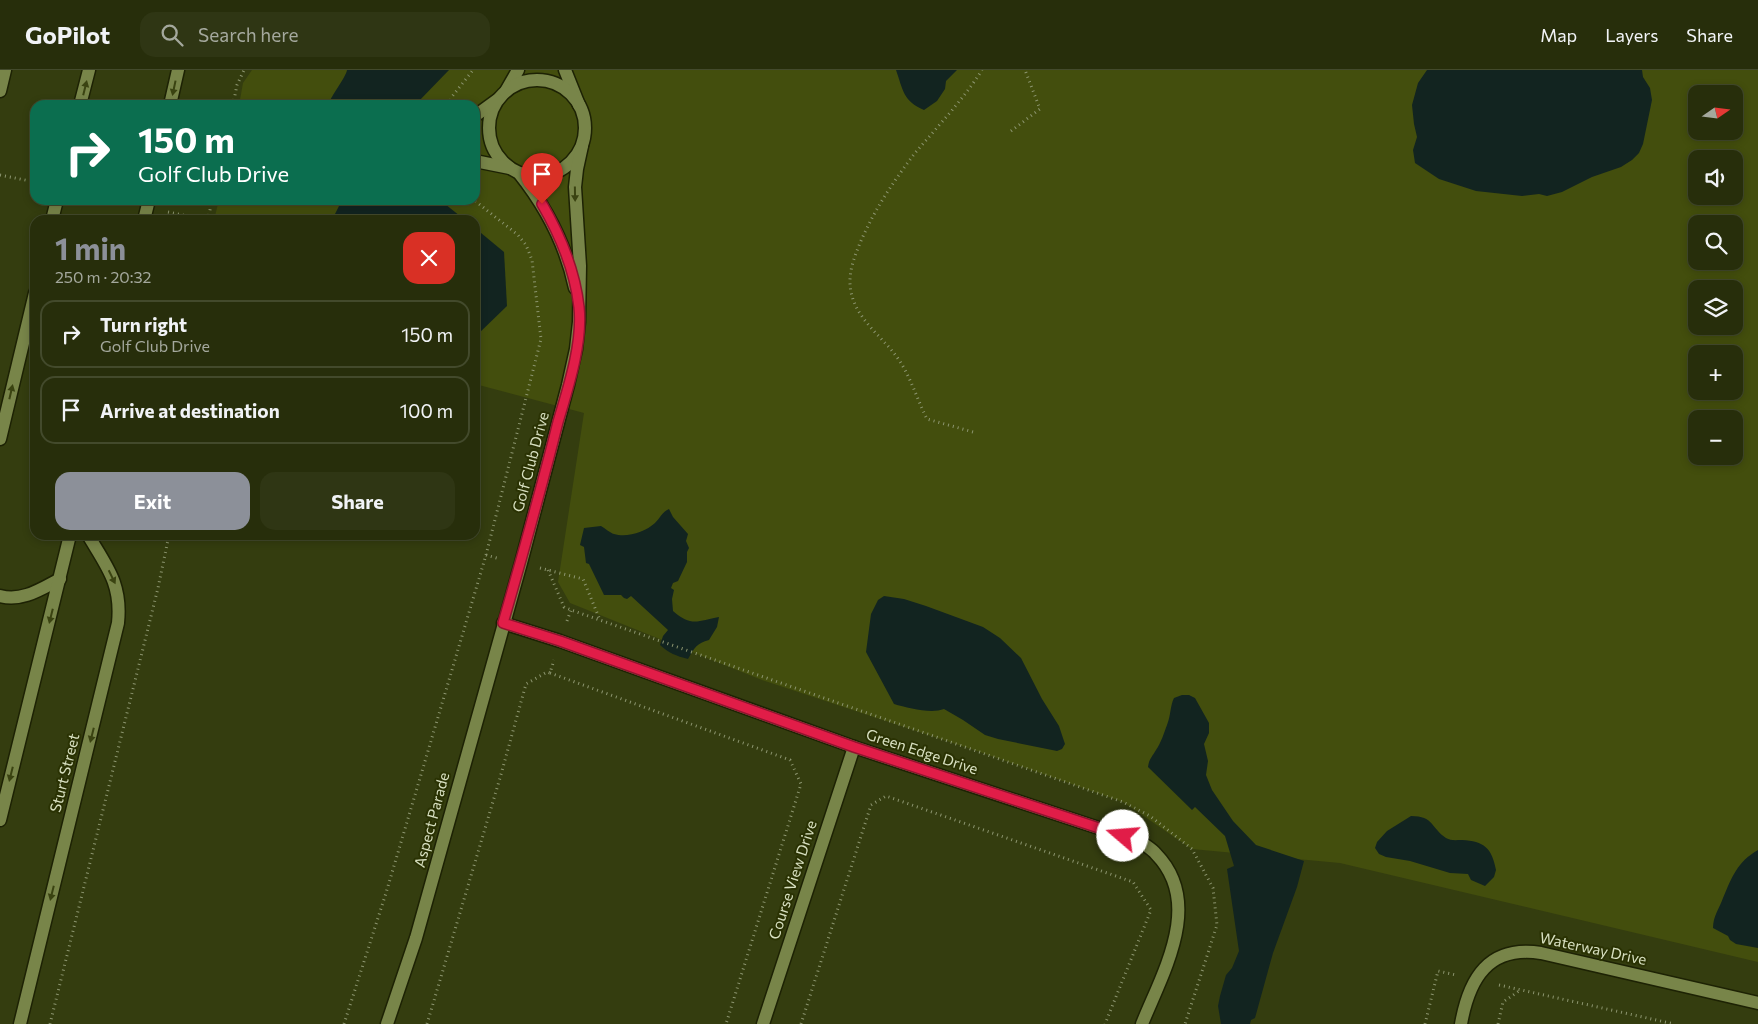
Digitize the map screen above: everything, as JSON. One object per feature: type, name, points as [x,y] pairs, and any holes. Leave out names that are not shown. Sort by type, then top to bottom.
[{"type":"street","points":[[0,90],[5,70]]},
{"type":"street","points":[[81,100],[89,70]]},
{"type":"street","points":[[171,100],[178,70]]},
{"type":"street","points":[[514,171],[503,162],[493,147],[489,130],[492,112],[518,70]]},
{"type":"street","points":[[480,162],[535,177],[552,175],[567,167],[573,161],[582,146],[586,130],[583,113],[566,70]]},
{"type":"street","points":[[480,112],[513,86],[529,81],[554,83],[569,92],[579,105]]},
{"type":"street","name":"Golf Club Drive","points":[[503,623],[521,564],[576,349],[580,266],[575,187],[582,146]]},
{"type":"street","name":"Golf Club Drive","points":[[514,171],[542,204],[559,238],[570,267],[579,308]]},
{"type":"street","points":[[0,439],[30,314]]},
{"type":"street","points":[[0,820],[69,540]]},
{"type":"street","name":"Sturt Street","points":[[20,1024],[118,622],[120,602],[118,590],[113,577],[91,540]]},
{"type":"street","points":[[0,596],[19,598],[60,579]]},
{"type":"street","name":"Green Edge Drive","points":[[503,623],[560,641],[854,747],[1141,842],[1156,854],[1167,868],[1175,886],[1179,906],[1178,925],[1171,951],[1142,1024]]},
{"type":"street","name":"Aspect Parade","points":[[387,1024],[416,938],[503,623]]},
{"type":"street","name":"Course View Drive","points":[[763,1024],[854,747]]},
{"type":"street","name":"Waterway Drive","points":[[1461,1024],[1470,988],[1480,973],[1493,961],[1506,955],[1520,952],[1541,953],[1758,1003]]},
{"type":"path","points":[[234,100],[237,85],[244,70]]},
{"type":"path","points":[[451,100],[473,70]]},
{"type":"path","points":[[973,432],[927,419],[906,370],[856,306],[852,296],[850,275],[862,238],[871,218],[885,196],[915,154],[958,103],[982,70]]},
{"type":"path","points":[[1011,131],[1040,109],[1024,70]]},
{"type":"path","points":[[0,176],[30,181]]},
{"type":"path","points":[[344,1024],[386,894],[486,555],[541,339],[532,260],[526,245],[518,234],[480,205]]},
{"type":"path","points":[[50,1024],[158,588],[168,540]]},
{"type":"path","points":[[600,620],[583,579],[548,570],[564,607],[571,610],[600,620],[844,704]]},
{"type":"path","points":[[550,673],[571,610]]},
{"type":"path","points":[[427,1024],[526,684],[547,672],[790,760],[802,784],[726,1024]]},
{"type":"path","points":[[801,1024],[871,805],[886,796],[1133,882],[1151,910],[1105,1024]]},
{"type":"path","points":[[1496,985],[1674,1024]]},
{"type":"path","points":[[1498,1024],[1503,1002],[1519,990]]},
{"type":"green space","points":[[252,70],[1758,70],[1758,962],[1340,863],[1192,849],[1123,802],[977,751],[762,680],[570,603],[558,582],[584,413],[480,385],[480,215],[215,215],[218,205],[480,205],[480,100],[240,100],[243,83]]},
{"type":"water","points":[[347,70],[449,70],[420,100],[330,100]]},
{"type":"water","points":[[896,70],[957,70],[946,81],[945,89],[937,101],[924,110],[908,99],[902,89]]},
{"type":"water","points":[[1427,70],[1642,70],[1643,77],[1650,88],[1652,100],[1643,144],[1639,153],[1621,167],[1592,177],[1562,192],[1547,196],[1539,194],[1522,196],[1476,191],[1439,179],[1415,163],[1413,150],[1417,137],[1412,105],[1418,83]]},
{"type":"water","points":[[340,205],[446,205],[459,215],[334,215]]},
{"type":"water","points":[[480,232],[504,252],[507,306],[480,332]]},
{"type":"water","points":[[669,509],[673,517],[688,534],[686,541],[689,548],[687,562],[678,581],[673,583],[671,588],[674,590],[672,599],[673,611],[685,619],[695,622],[719,617],[717,627],[709,640],[696,646],[688,659],[673,654],[660,645],[663,636],[668,630],[631,596],[627,599],[621,595],[604,595],[589,564],[586,563],[584,547],[580,545],[584,528],[601,526],[614,534],[630,535],[651,526]]},
{"type":"water","points":[[884,596],[904,599],[926,606],[983,627],[1000,638],[1021,658],[1042,699],[1059,726],[1065,744],[1062,749],[1057,751],[985,735],[944,709],[926,711],[894,704],[866,652],[871,614],[878,600]]},
{"type":"water","points":[[1189,695],[1195,698],[1209,723],[1209,733],[1204,744],[1208,761],[1206,775],[1212,790],[1233,821],[1256,845],[1304,861],[1297,887],[1273,953],[1255,1018],[1251,1020],[1250,1024],[1221,1024],[1218,1006],[1226,975],[1232,968],[1239,951],[1227,869],[1234,866],[1225,836],[1195,807],[1192,810],[1148,767],[1164,735],[1174,698]]},
{"type":"water","points":[[1411,816],[1428,820],[1448,839],[1476,842],[1486,847],[1494,862],[1496,870],[1494,877],[1485,886],[1471,880],[1468,874],[1450,873],[1379,854],[1375,848],[1377,842],[1387,831]]},
{"type":"water","points":[[1758,850],[1758,948],[1736,944],[1728,936],[1713,928],[1716,913],[1729,883],[1740,865]]},
{"type":"route","points":[[542,204],[553,224],[570,267],[579,308],[578,336],[568,385],[521,564],[503,623],[560,641],[854,747],[1123,836]]}]
